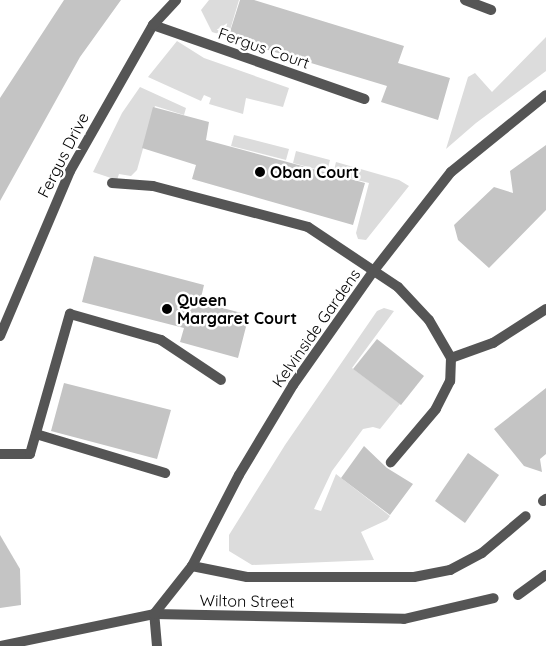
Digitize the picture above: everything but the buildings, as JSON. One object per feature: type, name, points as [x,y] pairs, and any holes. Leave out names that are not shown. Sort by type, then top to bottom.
[{"type":"street","name":"Fergus Drive","points":[[0,336],[70,171],[153,25],[176,0]]},
{"type":"street","points":[[465,0],[491,10]]},
{"type":"street","name":"Fergus Court","points":[[153,25],[364,99]]},
{"type":"street","name":"Kelvinside Gardens","points":[[154,614],[192,566],[240,476],[293,385],[372,273],[451,172],[546,95]]},
{"type":"street","points":[[112,183],[153,186],[308,227],[372,273],[398,287],[428,320],[451,358],[450,381],[436,408],[391,462]]},
{"type":"street","points":[[451,358],[493,344],[546,309]]},
{"type":"street","points":[[0,454],[30,454],[70,314],[161,340],[221,380]]},
{"type":"street","points":[[36,434],[165,473]]},
{"type":"street","name":"Wilton Street","points":[[192,566],[247,577],[414,577],[450,570],[482,553],[526,516]]},
{"type":"street","points":[[518,595],[546,575]]},
{"type":"street","name":"Wilton Street","points":[[0,646],[154,614],[404,619],[494,598]]},
{"type":"street","points":[[154,614],[157,646]]},
{"type":"shaded area","points":[[209,0],[239,0],[228,37],[212,32],[201,10]]},
{"type":"shaded area","points":[[546,37],[546,71],[476,123],[446,149],[468,77],[475,73],[492,92]]},
{"type":"shaded area","points":[[177,41],[204,58],[289,88],[283,107],[246,98],[243,114],[209,104],[211,98],[204,95],[201,101],[148,77]]},
{"type":"shaded area","points":[[140,87],[186,108],[184,115],[155,106],[137,170],[131,176],[119,174],[117,180],[93,172],[122,113]]},
{"type":"shaded area","points":[[234,135],[289,149],[286,160],[231,146]]},
{"type":"shaded area","points":[[296,151],[330,160],[327,172],[293,163]]},
{"type":"shaded area","points":[[336,162],[399,180],[409,186],[366,240],[358,239],[356,233],[369,183],[333,174]]},
{"type":"shaded area","points":[[384,308],[394,311],[352,368],[400,404],[380,429],[373,427],[363,429],[332,471],[314,509],[321,511],[336,474],[390,516],[387,520],[361,532],[374,560],[252,565],[229,551],[229,535],[285,445],[377,311]]},
{"type":"place","name":"Oban Court","points":[[260,172]]},
{"type":"place","name":"Queen Margaret Court","points":[[167,309]]}]
